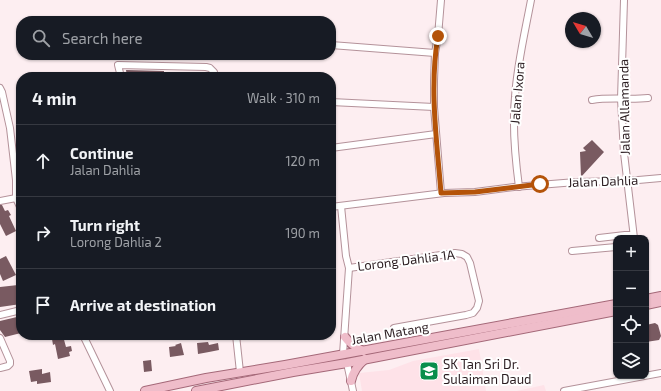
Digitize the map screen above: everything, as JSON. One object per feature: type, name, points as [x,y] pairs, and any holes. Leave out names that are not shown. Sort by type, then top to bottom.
[{"type":"main road","points":[[649,298],[661,296]]},
{"type":"main road","points":[[649,304],[661,302]]},
{"type":"main road","name":"Jalan Matang","points":[[145,391],[184,382],[613,305]]},
{"type":"main road","name":"Jalan Matang","points":[[196,391],[613,312]]},
{"type":"main road","points":[[345,337],[351,344],[363,350]]},
{"type":"main road","points":[[329,357],[343,356],[347,363]]},
{"type":"main road","points":[[350,381],[355,370],[366,359]]},
{"type":"street","points":[[441,0],[435,53],[434,107],[441,193]]},
{"type":"street","name":"Jalan Ixora","points":[[518,187],[514,142],[515,98],[531,0]]},
{"type":"street","name":"Jalan Allamanda","points":[[624,0],[621,99],[633,235]]},
{"type":"street","points":[[336,45],[435,53]]},
{"type":"street","points":[[120,72],[118,65],[206,67],[210,68],[212,72]]},
{"type":"street","points":[[0,201],[16,198],[16,180],[10,128],[1,91]]},
{"type":"street","points":[[592,100],[648,98]]},
{"type":"street","points":[[336,102],[434,107]]},
{"type":"street","points":[[336,147],[436,134]]},
{"type":"street","name":"Jalan Dahlia","points":[[336,207],[441,193],[475,192],[576,182],[627,181],[661,178]]},
{"type":"street","points":[[341,206],[346,256],[349,268],[343,354]]},
{"type":"street","points":[[599,238],[613,236]]},
{"type":"street","points":[[572,251],[613,247]]},
{"type":"street","name":"Lorong Dahlia 1A","points":[[349,268],[455,253],[462,254],[467,257],[470,263],[479,301],[477,308],[473,313],[394,328]]},
{"type":"street","points":[[0,315],[16,311]]},
{"type":"street","points":[[0,338],[10,361],[8,366],[0,368]]},
{"type":"street","points":[[85,340],[110,391]]},
{"type":"street","points":[[237,340],[240,372]]},
{"type":"street","points":[[347,363],[353,391]]},
{"type":"street","points":[[564,391],[661,374]]},
{"type":"shaded area","name":"SK Tan Sri Dr. Sulaiman Daud","points":[[479,349],[486,391],[362,391],[359,373],[389,370],[413,361]]},
{"type":"shaded area","name":"SK Tan Sri Dr. Sulaiman Daud","points":[[544,385],[546,391],[517,391]]},
{"type":"building","points":[[126,70],[164,71],[164,72],[126,72]]},
{"type":"building","points":[[592,140],[604,152],[581,177],[580,152],[586,151],[583,148]]},
{"type":"building","points":[[0,205],[2,205],[5,211],[8,210],[11,215],[9,216],[16,231],[6,236],[0,224]]},
{"type":"building","points":[[6,256],[16,275],[3,281],[0,274],[0,259]]},
{"type":"building","points":[[16,285],[16,305],[0,307],[0,287]]},
{"type":"building","points":[[16,317],[16,334],[5,337],[0,330],[0,321]]},
{"type":"building","points":[[655,323],[658,325],[661,336],[659,340],[649,342],[649,324]]},
{"type":"building","points":[[52,340],[64,340],[66,347],[71,346],[72,351],[69,352],[70,356],[58,359],[55,344],[53,345]]},
{"type":"building","points":[[208,342],[209,345],[218,343],[219,350],[198,354],[197,343]]},
{"type":"building","points":[[181,343],[184,355],[170,357],[169,347],[176,346],[175,345]]},
{"type":"building","points":[[151,360],[152,371],[144,372],[143,361]]},
{"type":"building","points":[[42,369],[42,374],[50,372],[51,382],[37,384],[37,381],[31,382],[29,371]]},
{"type":"place","name":"SK Tan Sri Dr. Sulaiman Daud","points":[[429,371]]},
{"type":"route","points":[[438,36],[435,53],[434,107],[441,193],[475,192],[540,184]]}]
